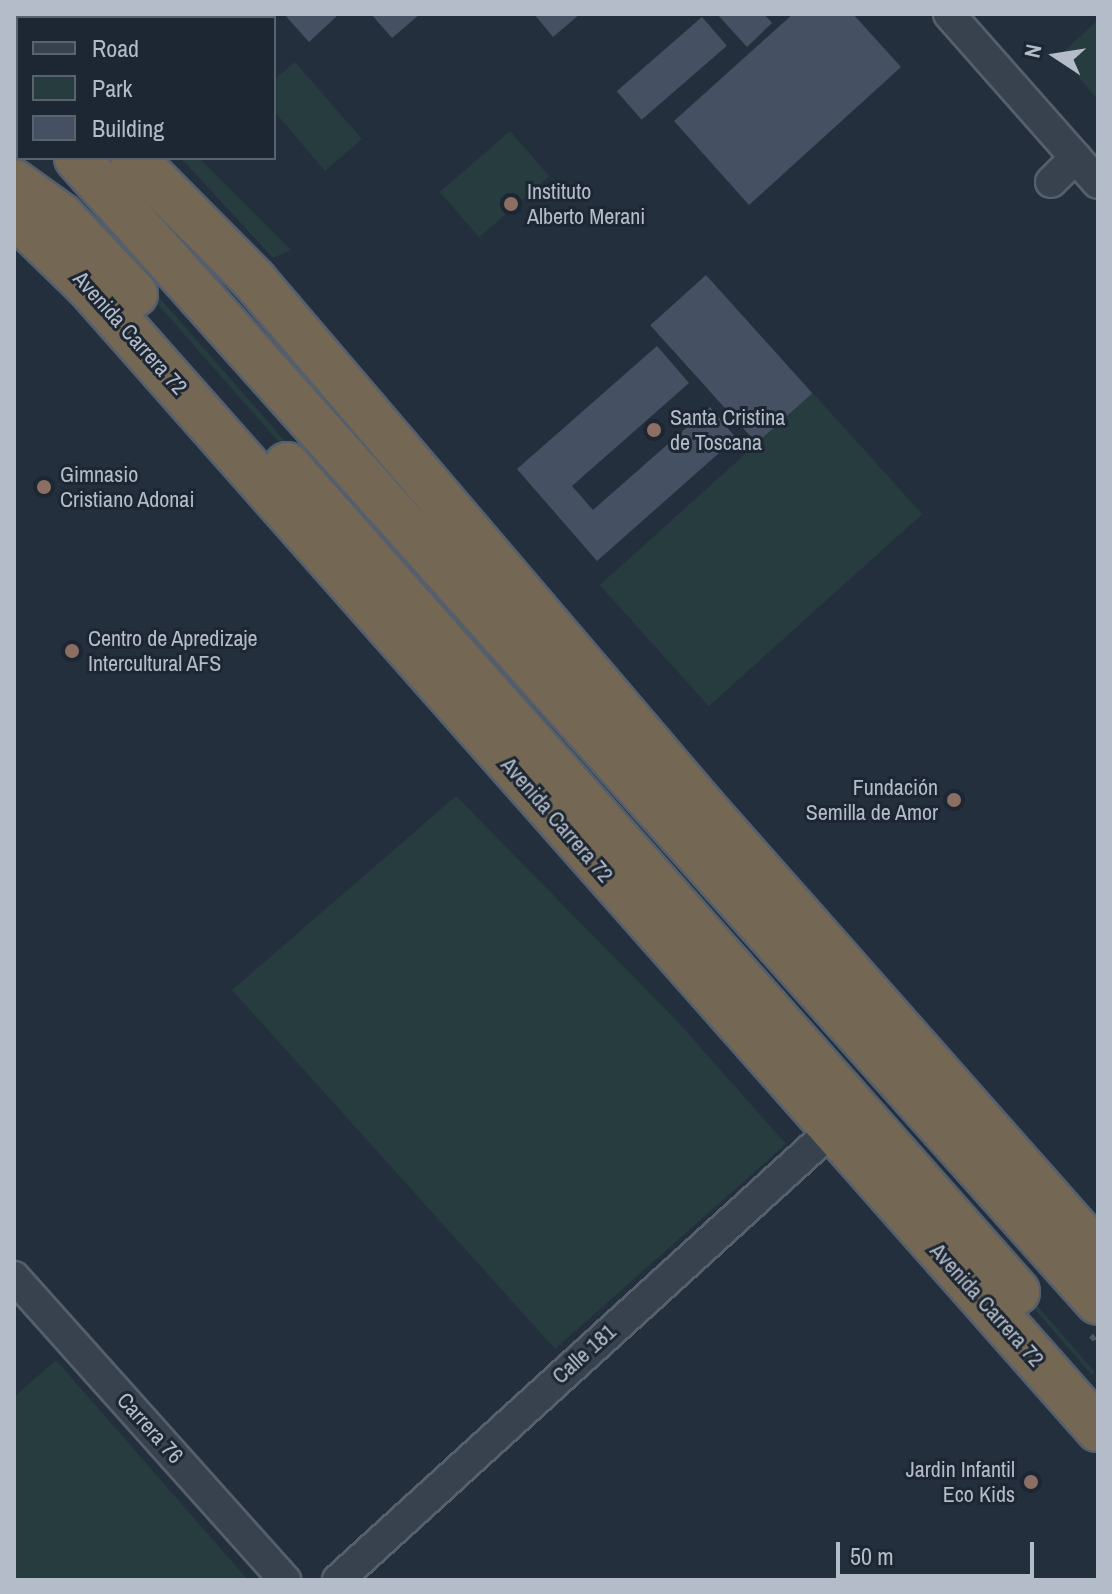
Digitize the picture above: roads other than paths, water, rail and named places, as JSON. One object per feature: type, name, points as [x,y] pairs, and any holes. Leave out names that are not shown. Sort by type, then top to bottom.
[{"type":"highway","points":[[79,160],[1098,1302]]},
{"type":"highway","points":[[135,160],[254,280],[704,808],[1098,1254]]},
{"type":"highway","name":"Avenida Carrera 72","points":[[14,182],[93,245],[1098,1384]]},
{"type":"highway","name":"Avenida Carrera 72","points":[[14,214],[61,257],[1098,1429]]},
{"type":"street","points":[[949,14],[1098,183]]},
{"type":"street","points":[[1051,182],[1076,157]]},
{"type":"street","points":[[14,234],[61,257]]},
{"type":"street","name":"Calle 181","points":[[338,1580],[832,1130]]},
{"type":"street","name":"Carrera 76","points":[[14,1277],[285,1580]]},
{"type":"place","name":"Instituto Alberto Merani","points":[[511,204]]},
{"type":"place","name":"Santa Cristina de Toscana","points":[[654,430]]},
{"type":"place","name":"Gimnasio Cristiano Adonai","points":[[44,487]]},
{"type":"place","name":"Centro de Apredizaje Intercultural AFS","points":[[72,651]]},
{"type":"place","name":"Fundación Semilla de Amor","points":[[954,800]]},
{"type":"place","name":"Jardin Infantil Eco Kids","points":[[1031,1482]]}]
